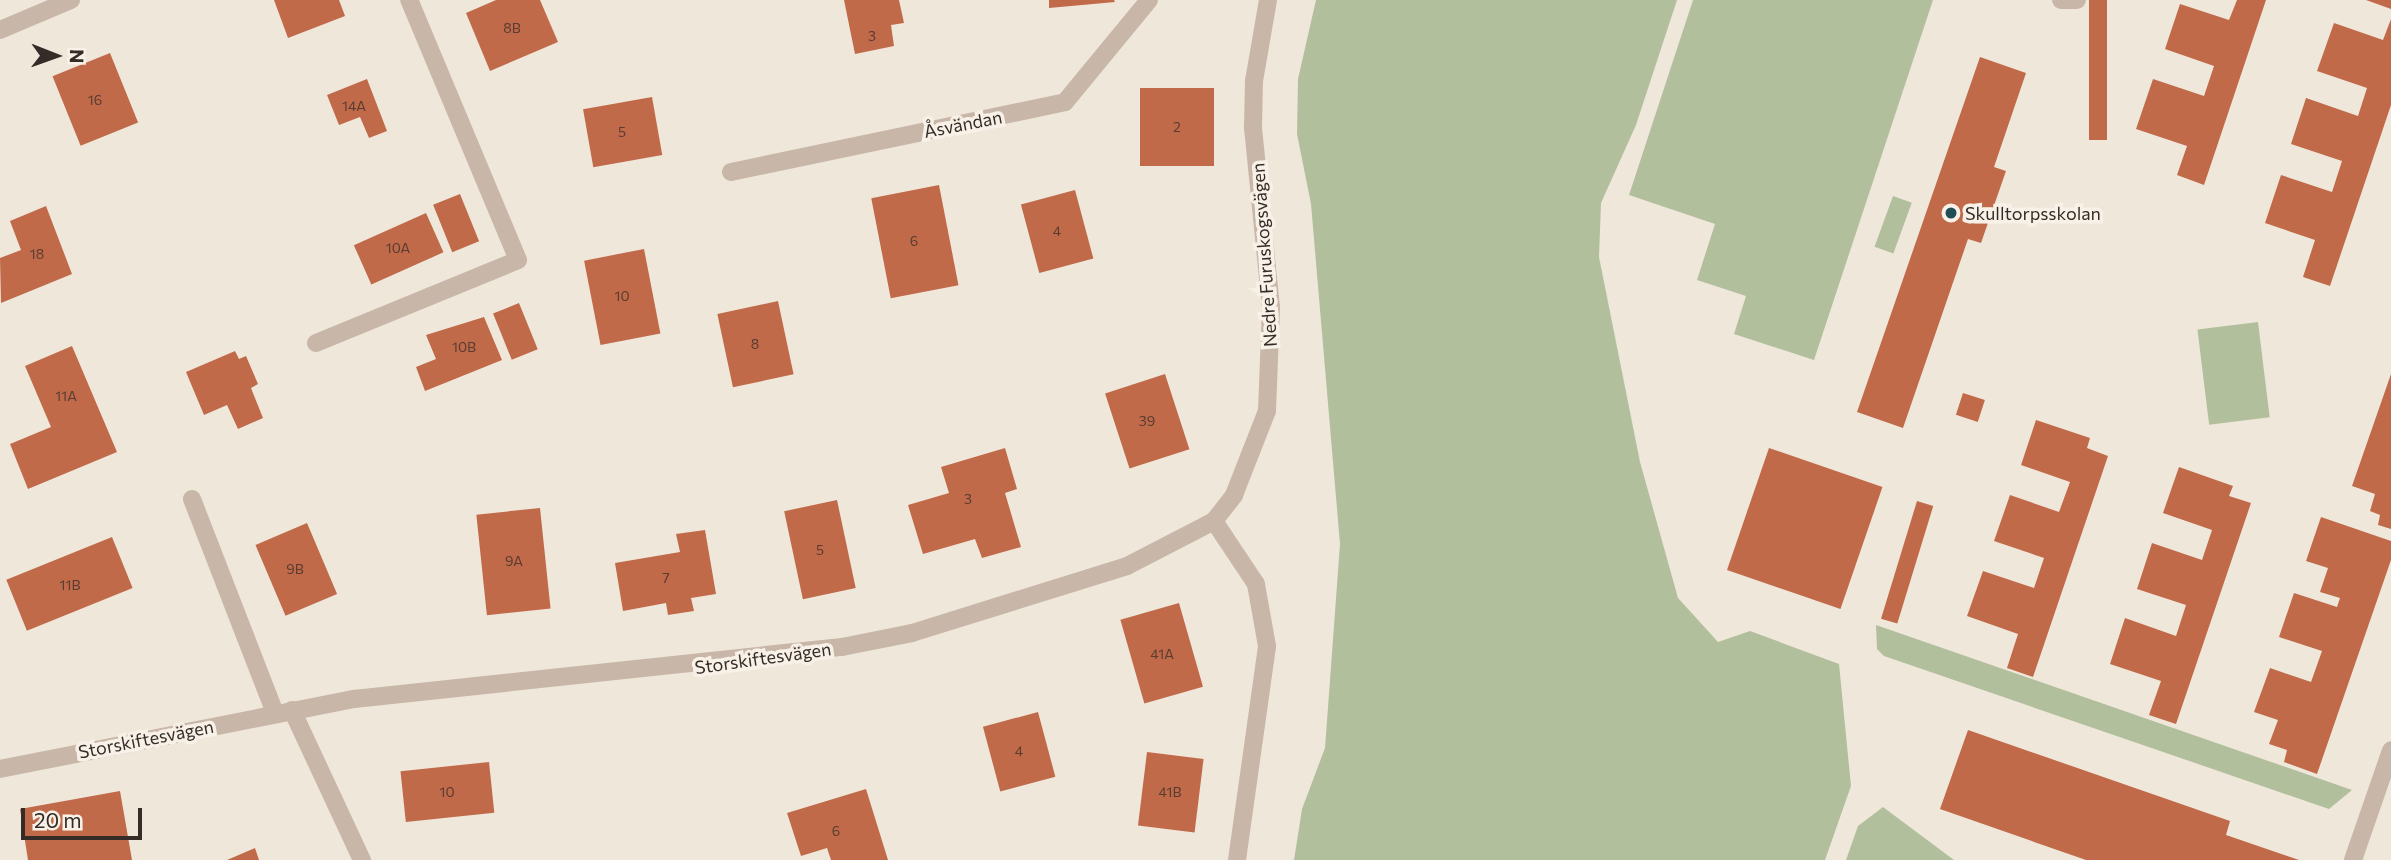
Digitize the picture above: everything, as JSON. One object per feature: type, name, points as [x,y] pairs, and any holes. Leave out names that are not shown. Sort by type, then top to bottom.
[{"type":"street","points":[[0,30],[71,0]]},
{"type":"street","points":[[316,343],[517,260],[409,0]]},
{"type":"street","name":"Åsvändan","points":[[731,172],[1065,102],[1149,0]]},
{"type":"street","name":"Nedre Furuskogsvägen","points":[[1214,521],[1251,461],[1267,411],[1271,308],[1254,81],[1268,0]]},
{"type":"street","points":[[2061,0],[2077,0]]},
{"type":"street","points":[[192,499],[283,711],[362,860]]},
{"type":"street","points":[[1214,521],[1256,584],[1267,646],[1237,860]]},
{"type":"street","name":"Storskiftesvägen","points":[[0,769],[283,711],[853,645],[1126,566],[1214,521]]},
{"type":"street","points":[[2353,860],[2391,750]]},
{"type":"green space","points":[[1316,0],[1677,0],[1636,125],[1601,203],[1599,257],[1640,462],[1678,598],[1718,642],[1750,631],[1839,664],[1851,786],[1825,860],[1294,860],[1302,809],[1325,748],[1340,544],[1311,204],[1297,134],[1298,79]]},
{"type":"green space","points":[[1693,0],[1933,0],[1814,360],[1734,334],[1746,296],[1697,280],[1715,224],[1629,195]]},
{"type":"green space","points":[[1893,196],[1912,203],[1893,254],[1875,247]]},
{"type":"green space","points":[[2258,322],[2270,417],[2209,425],[2197,329]]},
{"type":"green space","points":[[1876,625],[2352,790],[2329,809],[1884,656],[1877,649]]},
{"type":"green space","points":[[1883,807],[1954,860],[1846,860],[1858,826]]},
{"type":"building","points":[[274,0],[339,0],[345,16],[288,38]]},
{"type":"building","points":[[496,0],[540,0],[558,42],[490,71],[466,13]]},
{"type":"building","points":[[844,0],[899,0],[904,23],[891,25],[894,46],[855,54]]},
{"type":"building","points":[[1049,0],[1114,0],[1115,2],[1049,8]]},
{"type":"building","points":[[2089,0],[2107,0],[2107,140],[2089,140]]},
{"type":"building","points":[[2237,0],[2266,0],[2204,185],[2177,175],[2187,146],[2136,129],[2153,79],[2204,96],[2214,66],[2165,49],[2180,4],[2229,20]]},
{"type":"building","points":[[2366,0],[2391,0],[2391,9]]},
{"type":"building","points":[[2391,19],[2391,105],[2330,286],[2303,277],[2315,240],[2265,223],[2281,175],[2332,192],[2342,161],[2291,144],[2306,98],[2358,116],[2367,88],[2317,71],[2334,23],[2383,40]]},
{"type":"building","points":[[110,53],[138,123],[81,146],[53,76]]},
{"type":"building","points":[[1980,57],[2026,73],[1994,167],[2006,171],[1981,243],[1968,239],[1903,428],[1857,412]]},
{"type":"building","points":[[367,79],[387,131],[369,138],[360,117],[339,125],[327,95]]},
{"type":"building","points":[[1140,88],[1214,88],[1214,166],[1140,166]]},
{"type":"building","points":[[652,97],[662,155],[593,167],[583,109]]},
{"type":"building","points":[[939,185],[958,285],[891,298],[871,198]]},
{"type":"building","points":[[1075,190],[1093,259],[1039,273],[1021,204]]},
{"type":"building","points":[[460,194],[479,241],[452,252],[433,205]]},
{"type":"building","points":[[46,206],[72,274],[1,303],[0,258],[21,250],[10,221]]},
{"type":"building","points":[[426,213],[443,252],[371,284],[354,245]]},
{"type":"building","points":[[644,249],[660,333],[601,345],[584,261]]},
{"type":"building","points":[[778,301],[794,374],[733,387],[717,314]]},
{"type":"building","points":[[519,303],[538,349],[512,360],[493,313]]},
{"type":"building","points":[[484,317],[502,360],[425,391],[416,367],[436,359],[426,335]]},
{"type":"building","points":[[72,346],[117,452],[28,489],[10,444],[51,427],[25,366]]},
{"type":"building","points":[[235,351],[239,359],[246,356],[258,384],[251,388],[263,418],[238,429],[227,405],[204,415],[186,372]]},
{"type":"building","points":[[1165,374],[1189,449],[1129,469],[1105,393]]},
{"type":"building","points":[[2391,374],[2391,529],[2378,525],[2380,515],[2370,511],[2375,494],[2352,486]]},
{"type":"building","points":[[1963,393],[1985,400],[1978,422],[1956,415]]},
{"type":"building","points":[[2036,420],[2090,438],[2087,448],[2108,456],[2033,677],[2007,668],[2018,634],[1967,616],[1983,571],[2034,588],[2044,558],[1994,541],[2010,495],[2059,512],[2070,482],[2021,465]]},
{"type":"building","points":[[1005,448],[1017,489],[1005,493],[1021,547],[982,558],[975,539],[923,554],[908,505],[949,493],[941,467]]},
{"type":"building","points":[[1769,448],[1882,487],[1840,609],[1727,570]]},
{"type":"building","points":[[2179,467],[2233,486],[2229,496],[2251,503],[2176,724],[2149,715],[2161,681],[2110,664],[2125,618],[2176,636],[2186,605],[2137,589],[2152,543],[2202,560],[2212,530],[2163,513]]},
{"type":"building","points":[[837,500],[856,588],[803,599],[784,511]]},
{"type":"building","points":[[1917,501],[1933,506],[1897,624],[1881,619]]},
{"type":"building","points":[[540,508],[551,608],[487,615],[476,515]]},
{"type":"building","points":[[2321,517],[2391,541],[2391,560],[2317,774],[2284,762],[2287,750],[2269,744],[2278,720],[2254,712],[2270,668],[2311,682],[2322,651],[2279,637],[2294,593],[2337,607],[2340,598],[2320,592],[2328,568],[2306,561]]},
{"type":"building","points":[[307,523],[337,594],[286,616],[255,545]]},
{"type":"building","points":[[705,530],[716,594],[691,598],[694,611],[668,615],[666,603],[623,611],[615,563],[680,552],[676,534]]},
{"type":"building","points":[[112,537],[133,588],[27,631],[6,580]]},
{"type":"building","points":[[1179,603],[1203,687],[1144,703],[1120,620]]},
{"type":"building","points":[[1038,712],[1055,777],[1000,791],[983,727]]},
{"type":"building","points":[[1968,730],[2230,821],[2226,835],[2299,860],[2086,860],[1940,809]]},
{"type":"building","points":[[1147,752],[1204,759],[1195,832],[1138,825]]},
{"type":"building","points":[[489,762],[494,813],[406,822],[400,771]]},
{"type":"building","points":[[866,789],[888,860],[831,860],[827,848],[801,856],[787,813]]},
{"type":"building","points":[[120,791],[132,860],[28,860],[20,809]]},
{"type":"building","points":[[255,848],[259,860],[227,860]]},
{"type":"place","name":"Skulltorpsskolan","points":[[1951,213]]}]
